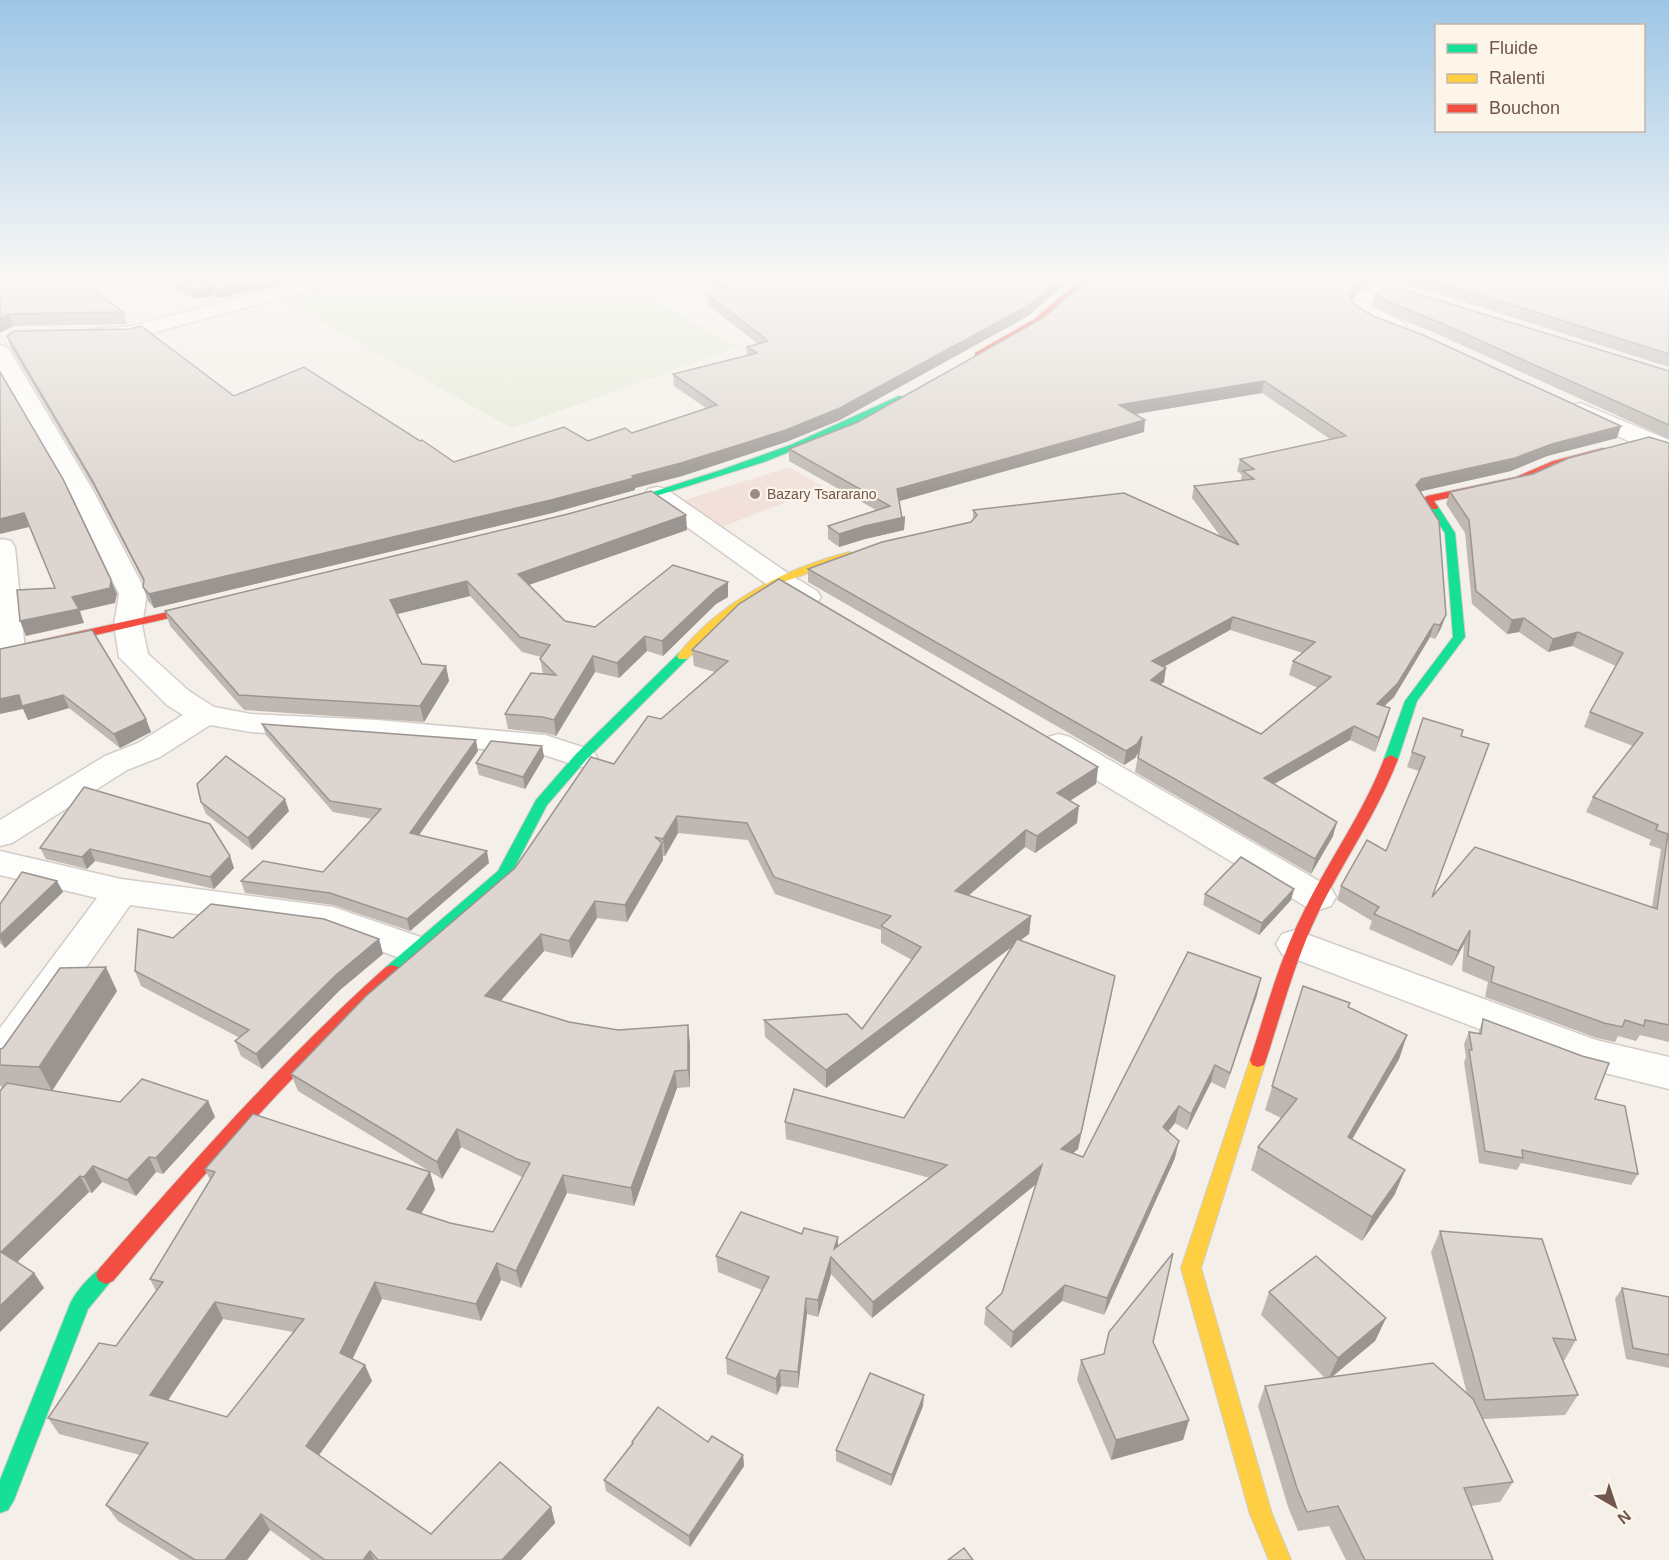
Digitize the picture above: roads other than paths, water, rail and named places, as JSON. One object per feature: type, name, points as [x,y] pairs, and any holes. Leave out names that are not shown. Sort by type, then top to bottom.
[{"type":"street","points":[[5,352],[7,383],[82,492],[133,594],[128,625],[134,657],[178,698],[205,715],[252,723],[376,730],[545,745],[581,758]]},
{"type":"street","points":[[963,363],[983,352]]},
{"type":"street","points":[[603,509],[657,495],[795,449],[849,427],[912,393]]},
{"type":"street","points":[[1561,401],[1645,440],[1669,448]]},
{"type":"street","points":[[1280,1560],[1261,1514],[1191,1268],[1294,944],[1318,897],[1381,788],[1411,701],[1459,636],[1450,533],[1427,499],[1519,479],[1556,463],[1645,440]]},
{"type":"street","points":[[657,495],[779,580],[830,610]]},
{"type":"street","points":[[2,547],[4,641],[128,625],[222,603]]},
{"type":"street","points":[[0,1502],[6,1492],[80,1304],[243,1118],[356,1002],[504,874],[541,803],[581,758],[728,612],[779,580],[863,550]]},
{"type":"street","points":[[0,835],[116,763],[149,750],[205,715]]},
{"type":"street","points":[[1033,729],[1318,897]]},
{"type":"street","points":[[0,863],[121,891],[333,920],[416,950]]},
{"type":"street","points":[[0,1059],[121,891]]},
{"type":"street","points":[[1294,944],[1591,1055],[1669,1073]]},
{"type":"place","name":"Bazary Tsararano","points":[[755,494]]}]
